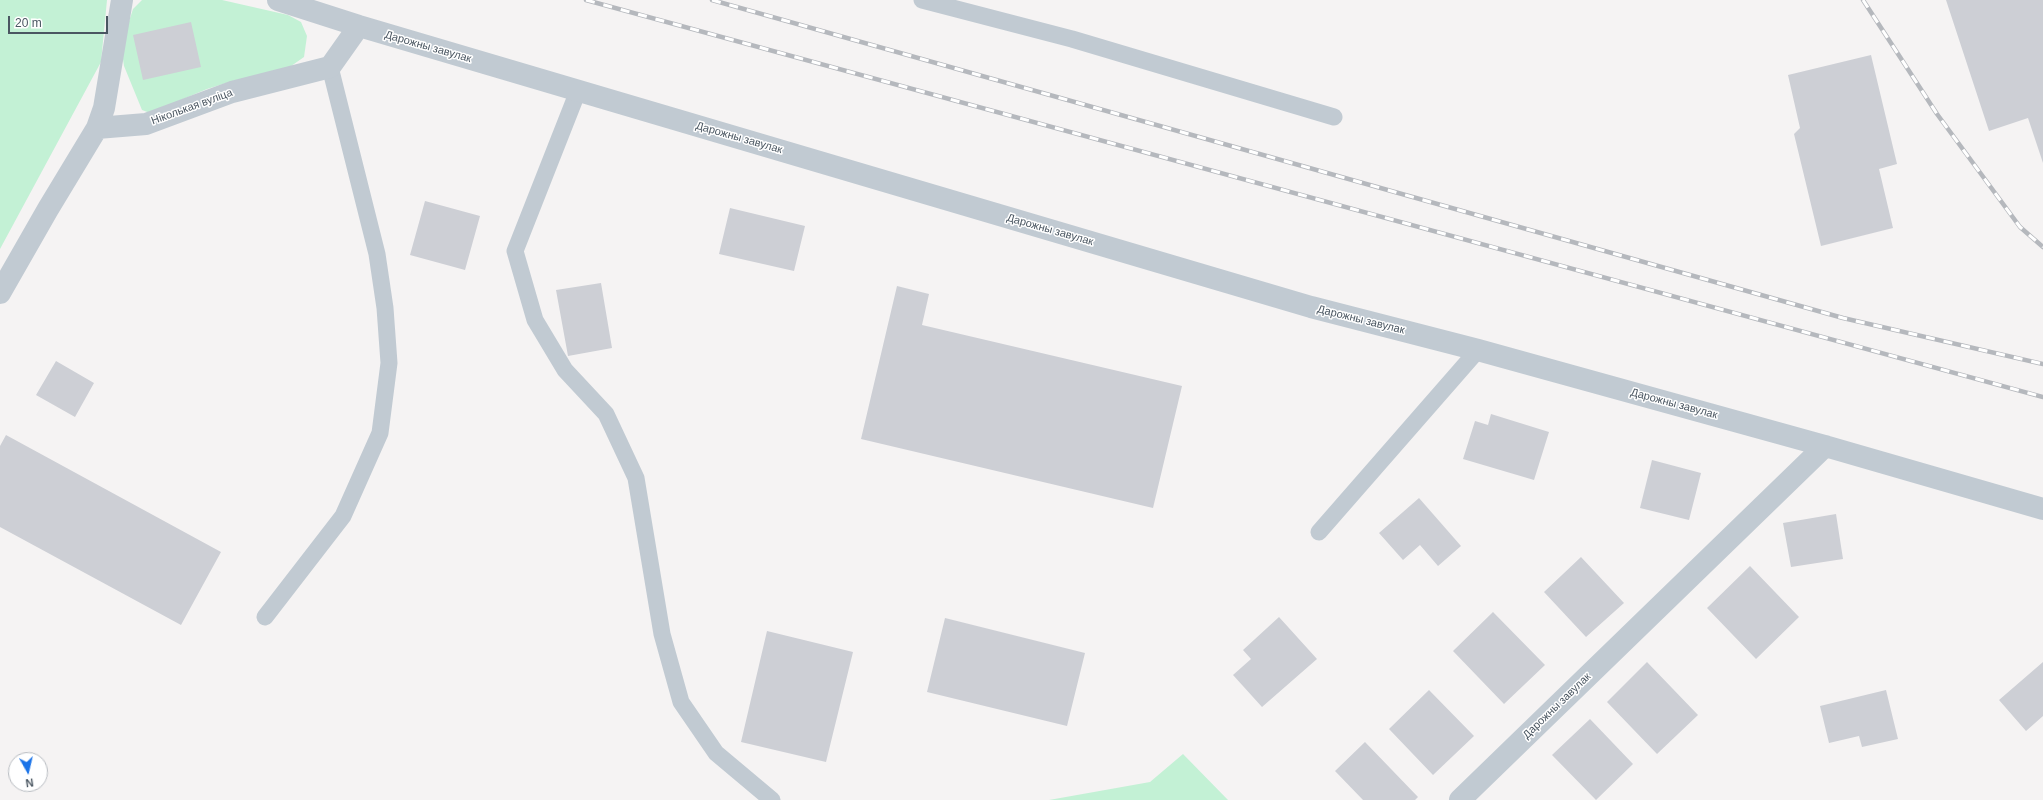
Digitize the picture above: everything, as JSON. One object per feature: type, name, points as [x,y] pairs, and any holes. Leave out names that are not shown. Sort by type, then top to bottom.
[{"type":"street","points":[[0,293],[97,128],[104,108],[122,0]]},
{"type":"street","name":"Дарожны завулак","points":[[278,0],[359,26],[1311,307],[1478,350],[1825,446],[2043,509]]},
{"type":"street","points":[[330,66],[359,26]]},
{"type":"street","name":"Ніколькая вуліца","points":[[97,128],[146,124],[232,92],[330,66]]},
{"type":"street","name":"Дарожны завулак","points":[[1460,800],[1825,446]]},
{"type":"lane","points":[[922,0],[1072,39],[1334,117]]},
{"type":"lane","points":[[265,617],[343,516],[380,432],[390,363],[385,308],[377,254],[330,66]]},
{"type":"lane","points":[[578,91],[515,251],[535,320],[565,370],[606,414],[636,478],[662,634],[681,702],[716,753],[772,800]]},
{"type":"lane","points":[[1319,532],[1478,350]]},
{"type":"green space","points":[[0,0],[107,0],[101,62],[0,249]]},
{"type":"green space","points":[[142,0],[222,0],[288,15],[301,22],[307,36],[304,57],[284,71],[236,80],[207,89],[150,113],[142,110],[124,66],[121,46],[133,9]]},
{"type":"green space","points":[[1183,754],[1228,800],[1049,800],[1150,782]]},
{"type":"building","points":[[1946,0],[2043,0],[2043,163],[2028,118],[1989,131]]},
{"type":"building","points":[[191,22],[201,67],[143,80],[133,35]]},
{"type":"building","points":[[1871,55],[1897,164],[1879,169],[1893,228],[1821,246],[1794,134],[1800,128],[1788,75]]},
{"type":"building","points":[[425,201],[480,216],[465,270],[410,255]]},
{"type":"building","points":[[730,208],[805,226],[794,271],[719,254]]},
{"type":"building","points":[[601,283],[612,348],[568,356],[556,290]]},
{"type":"building","points":[[897,286],[929,294],[922,325],[1182,386],[1153,508],[861,439]]},
{"type":"building","points":[[56,361],[94,383],[75,417],[36,395]]},
{"type":"building","points":[[1491,414],[1549,432],[1534,480],[1463,459],[1475,421],[1488,425]]},
{"type":"building","points":[[6,435],[221,552],[181,625],[0,527],[0,446]]},
{"type":"building","points":[[1652,460],[1701,473],[1689,520],[1640,508]]},
{"type":"building","points":[[1419,498],[1461,546],[1438,566],[1420,545],[1403,560],[1379,533]]},
{"type":"building","points":[[1836,514],[1843,559],[1791,567],[1783,523]]},
{"type":"building","points":[[1581,557],[1624,603],[1586,637],[1544,592]]},
{"type":"building","points":[[1750,566],[1799,617],[1756,659],[1707,608]]},
{"type":"building","points":[[1493,612],[1545,665],[1504,704],[1453,651]]},
{"type":"building","points":[[1279,617],[1317,659],[1262,707],[1233,675],[1251,659],[1243,650]]},
{"type":"building","points":[[945,618],[1085,653],[1067,726],[927,692]]},
{"type":"building","points":[[767,631],[853,652],[826,762],[741,742]]},
{"type":"building","points":[[1647,662],[1698,715],[1657,754],[1607,702]]},
{"type":"building","points":[[2043,662],[2043,716],[2026,731],[1999,700]]},
{"type":"building","points":[[1429,690],[1474,736],[1433,775],[1389,729]]},
{"type":"building","points":[[1886,690],[1898,739],[1862,747],[1859,736],[1829,743],[1820,706]]},
{"type":"building","points":[[1590,719],[1633,764],[1596,800],[1552,755]]},
{"type":"building","points":[[1365,742],[1418,797],[1415,800],[1363,800],[1335,771]]},
{"type":"railway","points":[[586,0],[2043,397]]},
{"type":"railway","points":[[712,0],[1843,318],[2043,364]]},
{"type":"railway","points":[[1863,0],[1937,114],[2020,227],[2043,247]]}]
